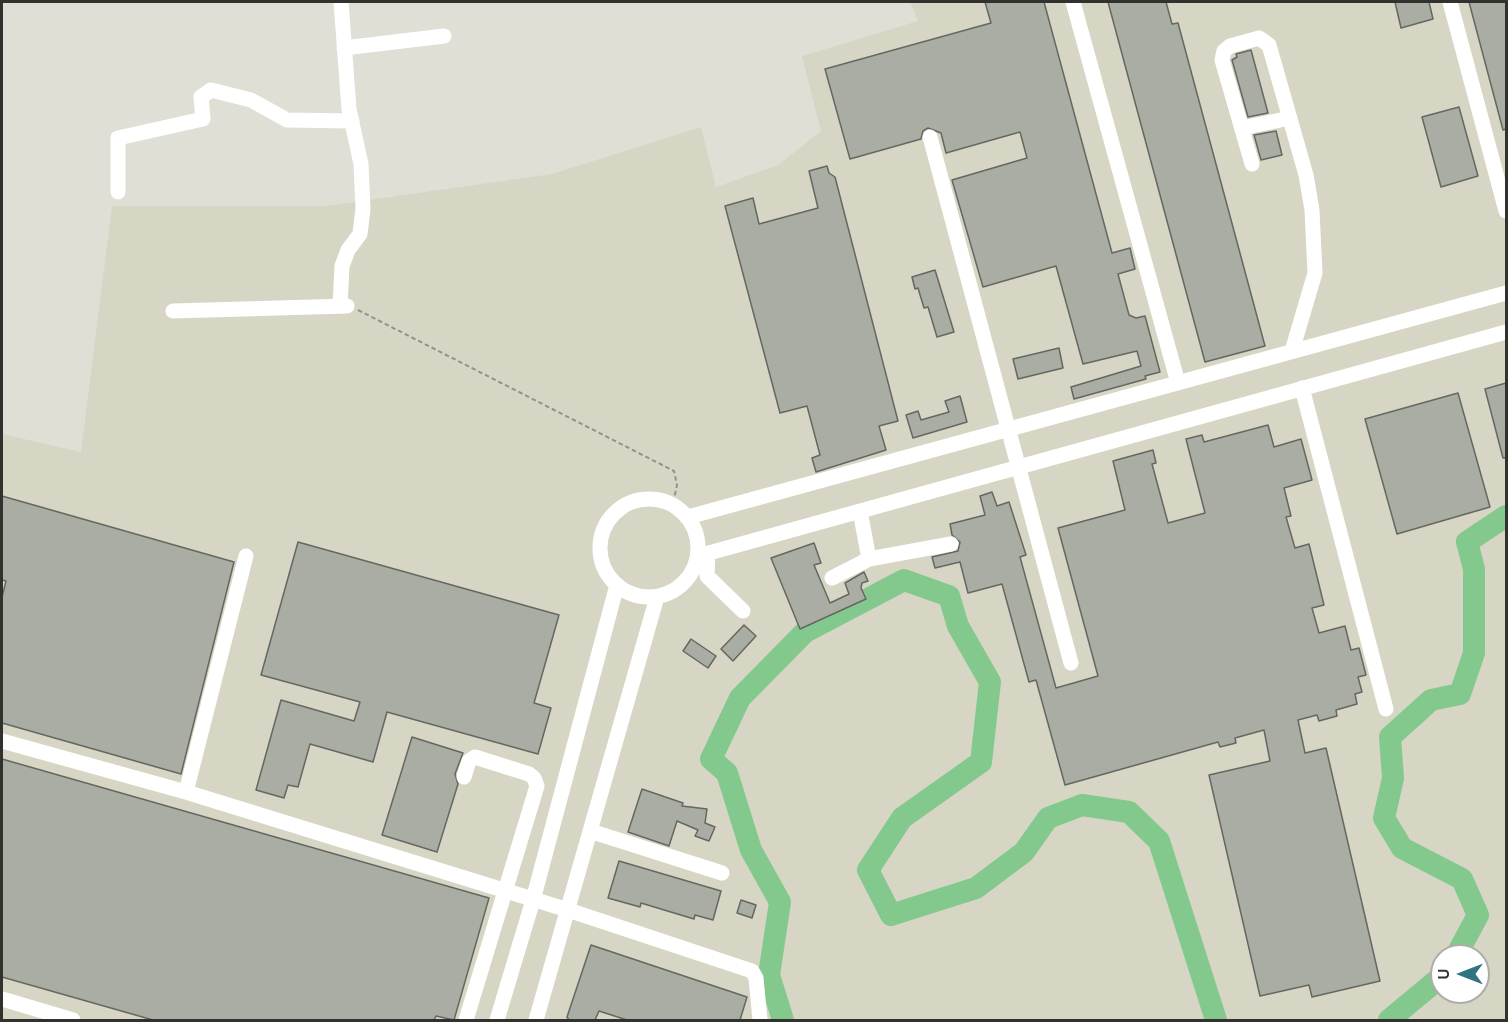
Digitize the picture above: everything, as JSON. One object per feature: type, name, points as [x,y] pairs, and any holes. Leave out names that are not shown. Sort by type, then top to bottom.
[{"type":"street","points":[[173,310],[344,306],[342,266],[348,250],[360,234],[362,223],[361,164],[352,120],[341,2]]},
{"type":"street","points":[[1073,2],[1178,382]]},
{"type":"street","points":[[1450,2],[1506,211]]},
{"type":"street","points":[[344,48],[444,36]]},
{"type":"street","points":[[1252,164],[1222,60],[1224,51],[1230,46],[1259,38],[1269,45],[1306,175],[1316,257],[1315,273],[1292,351]]},
{"type":"street","points":[[118,192],[118,138],[203,119],[201,97],[211,90],[251,100],[287,120],[352,120]]},
{"type":"street","points":[[1242,128],[1290,118]]},
{"type":"street","points":[[930,137],[1071,663]]},
{"type":"street","points":[[688,517],[1506,293]]},
{"type":"street","points":[[743,611],[707,576],[703,555],[697,536],[688,517],[673,504],[653,498],[633,501],[615,512],[604,528],[600,549],[604,568],[617,585],[635,595],[657,597],[676,590],[690,575],[703,555],[1506,332]]},
{"type":"street","points":[[1302,388],[1386,709]]},
{"type":"street","points":[[860,511],[869,559]]},
{"type":"street","points":[[832,578],[869,559],[951,544]]},
{"type":"street","points":[[186,792],[246,556]]},
{"type":"street","points":[[497,1020],[532,900],[617,585]]},
{"type":"street","points":[[536,1020],[657,597]]},
{"type":"street","points":[[2,741],[186,792],[568,910],[752,971],[756,978],[760,1020]]},
{"type":"street","points":[[464,777],[469,761],[475,757],[529,774],[536,782],[466,1020]]},
{"type":"street","points":[[590,831],[722,873]]},
{"type":"street","points":[[2,999],[73,1020]]},
{"type":"path","points":[[344,306],[674,471],[677,485],[673,504]]},
{"type":"shaded area","points":[[910,2],[1506,2],[1506,1020],[2,1020],[2,434],[81,452],[112,206],[326,206],[552,174],[701,127],[716,187],[778,165],[821,131],[802,56],[918,21]]},
{"type":"building","points":[[985,2],[1044,2],[1112,253],[1130,248],[1135,269],[1118,274],[1129,315],[1136,318],[1145,316],[1160,372],[1145,376],[1146,379],[1074,399],[1071,387],[1141,366],[1137,351],[1083,364],[1056,266],[983,287],[952,180],[1027,158],[1020,132],[946,153],[941,133],[928,128],[923,131],[921,139],[850,159],[825,69],[991,23]]},
{"type":"building","points":[[1108,2],[1166,2],[1172,24],[1178,23],[1265,346],[1205,362]]},
{"type":"building","points":[[1395,2],[1429,2],[1433,19],[1401,28]]},
{"type":"building","points":[[1469,2],[1506,2],[1506,129],[1503,130]]},
{"type":"building","points":[[1251,50],[1268,113],[1248,117],[1232,60],[1237,57],[1236,54]]},
{"type":"building","points":[[1459,107],[1478,176],[1441,187],[1422,117]]},
{"type":"building","points":[[1276,131],[1282,155],[1261,160],[1254,135]]},
{"type":"building","points":[[827,166],[829,173],[835,177],[898,421],[879,426],[886,450],[816,472],[812,458],[820,455],[807,406],[780,413],[725,206],[753,198],[759,224],[818,208],[809,171]]},
{"type":"building","points":[[935,270],[954,332],[937,337],[928,307],[924,308],[912,277]]},
{"type":"building","points":[[1059,348],[1063,368],[1018,379],[1013,359]]},
{"type":"building","points":[[1506,383],[1506,458],[1503,458],[1485,389]]},
{"type":"building","points":[[1458,393],[1490,507],[1397,534],[1365,419]]},
{"type":"building","points":[[960,396],[967,422],[913,438],[906,415],[918,411],[921,420],[949,412],[945,401]]},
{"type":"building","points":[[1268,425],[1274,447],[1301,439],[1312,480],[1284,488],[1291,516],[1286,517],[1295,548],[1309,544],[1324,605],[1312,608],[1319,633],[1345,626],[1351,650],[1359,648],[1366,675],[1358,677],[1362,692],[1355,694],[1357,704],[1336,710],[1337,716],[1319,721],[1317,715],[1298,720],[1305,753],[1326,748],[1380,981],[1312,997],[1309,985],[1260,996],[1209,775],[1270,761],[1264,730],[1235,738],[1236,743],[1220,747],[1218,742],[1065,785],[1036,680],[1029,682],[1002,584],[968,593],[960,562],[935,568],[932,557],[958,551],[960,542],[952,535],[950,524],[985,515],[980,496],[992,492],[997,506],[1009,502],[1026,555],[1020,557],[1056,688],[1098,676],[1058,528],[1125,510],[1113,461],[1153,450],[1156,463],[1152,464],[1168,523],[1205,513],[1186,439],[1202,435],[1204,442]]},
{"type":"building","points":[[2,496],[234,562],[181,774],[2,723],[2,597],[6,581],[2,580]]},
{"type":"building","points":[[298,542],[559,615],[534,703],[551,708],[538,754],[387,712],[373,762],[310,744],[298,787],[288,785],[284,798],[256,790],[281,700],[354,721],[360,702],[261,675]]},
{"type":"building","points":[[814,543],[821,563],[814,565],[830,603],[849,594],[845,583],[864,572],[868,581],[862,583],[861,588],[866,599],[800,629],[771,558]]},
{"type":"building","points":[[744,625],[756,636],[733,661],[721,649]]},
{"type":"building","points":[[691,639],[716,656],[708,668],[683,651]]},
{"type":"building","points":[[412,737],[463,753],[455,774],[458,784],[437,852],[382,835]]},
{"type":"building","points":[[2,759],[489,898],[454,1020],[436,1016],[434,1020],[153,1020],[2,977]]},
{"type":"building","points":[[642,789],[683,803],[682,806],[707,809],[705,823],[715,827],[709,841],[695,836],[698,830],[677,821],[669,846],[628,832]]},
{"type":"building","points":[[619,861],[721,891],[713,920],[695,915],[694,919],[641,903],[640,907],[608,898]]},
{"type":"building","points":[[741,900],[756,905],[752,918],[737,913]]},
{"type":"building","points":[[591,945],[747,997],[740,1020],[627,1020],[599,1011],[595,1020],[569,1020],[567,1017]]},
{"type":"waterway","points":[[1462,944],[1478,915],[1462,879],[1402,848],[1384,818],[1393,778],[1390,737],[1431,700],[1460,694],[1474,653],[1474,569],[1467,542],[1506,516]]},
{"type":"waterway","points":[[783,1020],[769,975],[780,902],[751,850],[727,773],[711,759],[740,698],[805,632],[904,580],[949,596],[958,626],[990,682],[981,762],[902,818],[868,870],[891,915],[976,888],[1024,852],[1048,818],[1082,805],[1129,812],[1159,841],[1216,1020]]},
{"type":"waterway","points":[[1389,1020],[1430,986]]}]
